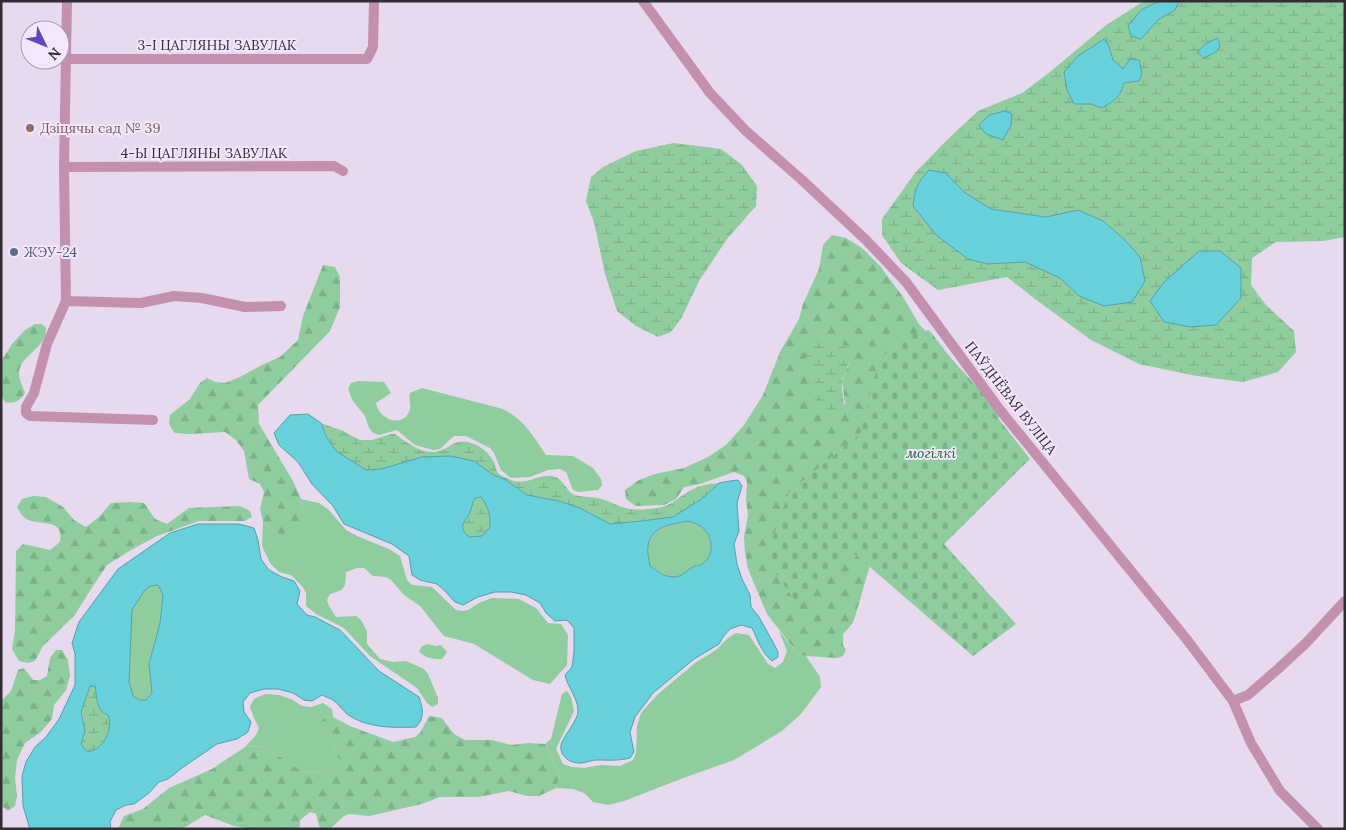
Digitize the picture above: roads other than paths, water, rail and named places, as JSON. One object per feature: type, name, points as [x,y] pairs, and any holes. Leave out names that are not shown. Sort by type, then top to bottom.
[{"type":"street","points":[[67,1],[67,20]]},
{"type":"street","name":"3-І ЦАГЛЯНЫ ЗАВУЛАК","points":[[70,60],[368,59],[373,47],[374,1]]},
{"type":"street","name":"ПАЎДНЁВАЯ ВУЛІЦА","points":[[643,1],[710,93],[746,131],[866,240],[906,282],[1000,410],[1188,641],[1233,701],[1251,743],[1280,791],[1318,829]]},
{"type":"street","points":[[66,70],[64,167],[66,301],[47,344],[34,393],[26,408],[26,413],[30,416],[153,420]]},
{"type":"street","name":"4-Ы ЦАГЛЯНЫ ЗАВУЛАК","points":[[64,167],[334,166],[343,171]]},
{"type":"street","points":[[66,301],[140,303],[174,296],[202,298],[245,307],[281,306]]},
{"type":"street","points":[[1233,701],[1248,695],[1278,669],[1306,643],[1345,601]]},
{"type":"water","points":[[1159,1],[1179,1],[1175,10],[1159,19],[1141,39],[1131,36],[1128,26],[1141,10]]},
{"type":"water","points":[[1218,38],[1220,46],[1216,52],[1204,58],[1197,52],[1205,44]]},
{"type":"water","points":[[1104,39],[1109,46],[1113,60],[1123,69],[1130,59],[1139,60],[1142,73],[1139,81],[1124,83],[1121,92],[1116,98],[1102,108],[1091,104],[1074,104],[1067,90],[1064,72],[1078,56]]},
{"type":"water","points":[[1005,111],[1012,114],[1011,125],[1003,140],[986,134],[979,125],[989,115]]},
{"type":"water","points":[[929,170],[946,173],[964,192],[991,209],[1046,217],[1078,210],[1103,221],[1124,239],[1140,257],[1145,281],[1132,302],[1104,306],[1079,296],[1060,278],[1025,262],[987,264],[968,259],[936,235],[913,206],[917,186]]},
{"type":"water","points":[[1199,251],[1220,251],[1241,268],[1241,298],[1216,325],[1190,327],[1164,322],[1150,301],[1164,282]]},
{"type":"water","points":[[308,414],[321,423],[326,436],[336,451],[366,470],[381,469],[422,457],[450,456],[474,461],[527,495],[559,501],[580,508],[610,524],[673,517],[703,498],[719,483],[738,480],[742,486],[737,503],[739,531],[734,544],[737,564],[750,595],[751,607],[759,617],[774,644],[778,657],[772,661],[765,654],[752,628],[741,625],[730,629],[719,644],[694,659],[653,693],[635,717],[630,732],[634,752],[630,758],[594,760],[581,763],[572,762],[565,757],[561,746],[578,711],[578,706],[565,675],[572,667],[574,628],[567,620],[555,621],[546,613],[540,603],[526,595],[511,592],[495,592],[478,597],[463,605],[455,602],[437,584],[420,580],[412,575],[409,556],[392,544],[344,524],[333,506],[312,484],[298,462],[279,445],[274,433],[290,415]],"holes":[[[481,497],[486,504],[490,527],[482,536],[469,537],[465,533],[463,526],[474,499]],[[688,521],[699,525],[710,538],[711,550],[706,560],[699,566],[697,565],[676,577],[667,576],[650,566],[648,546],[653,534],[663,527]]]},
{"type":"water","points":[[198,524],[239,524],[254,528],[261,559],[269,570],[294,581],[300,591],[297,604],[307,615],[340,630],[379,671],[419,697],[422,709],[421,720],[416,727],[371,725],[354,719],[335,701],[322,695],[312,701],[304,700],[293,693],[278,689],[264,689],[250,693],[243,702],[244,712],[251,722],[248,732],[237,739],[217,744],[168,779],[159,782],[149,793],[134,804],[126,805],[116,810],[110,822],[111,829],[30,829],[23,806],[22,776],[26,762],[35,747],[46,737],[59,719],[75,685],[75,654],[72,643],[79,622],[118,569],[170,533]],"holes":[[[158,585],[163,595],[160,623],[149,664],[152,693],[146,700],[139,700],[133,696],[129,682],[132,610],[144,591],[150,586]],[[90,686],[95,686],[99,707],[108,715],[110,722],[106,739],[90,752],[85,750],[81,744],[85,731],[81,712]]]},
{"type":"place","name":"Дзіцячы сад № 39","points":[[30,128]]},
{"type":"place","name":"ЖЭУ-24","points":[[14,252]]},
{"type":"park label","name":"могілкі","points":[[931,453]]}]
